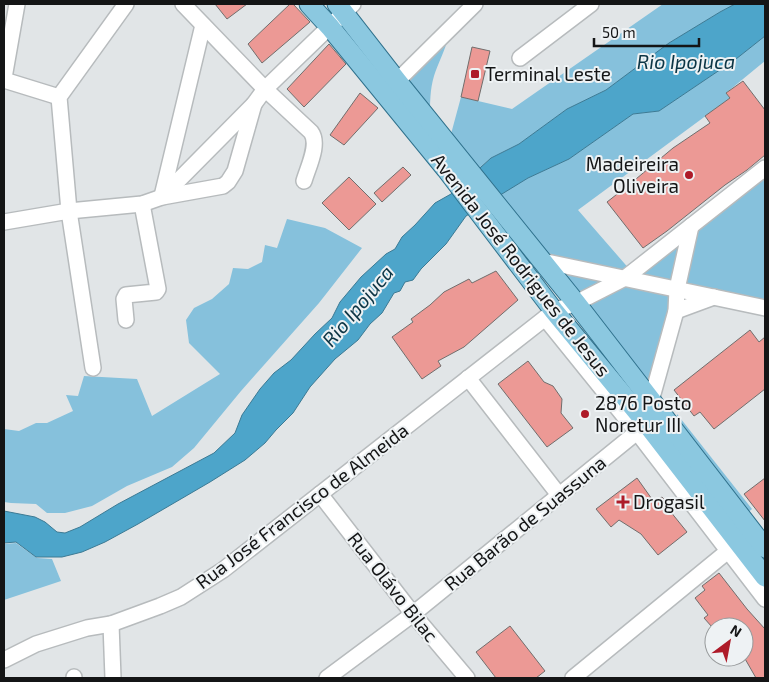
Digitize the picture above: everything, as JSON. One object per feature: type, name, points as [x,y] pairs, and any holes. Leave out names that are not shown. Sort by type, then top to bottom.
[{"type":"main road","name":"Avenida José Rodrigues de Jesus","points":[[309,4],[391,88],[452,163],[522,236],[761,539]]},
{"type":"main road","name":"Avenida José Rodrigues de Jesus","points":[[345,7],[391,88]]},
{"type":"main road","name":"Avenida José Rodrigues de Jesus","points":[[452,163],[550,314],[765,577]]},
{"type":"street","points":[[17,4],[4,79],[59,97]]},
{"type":"street","points":[[93,368],[69,211],[59,97],[126,4]]},
{"type":"street","points":[[183,4],[265,89],[315,137],[316,143],[304,181]]},
{"type":"street","points":[[391,88],[475,4]]},
{"type":"street","points":[[520,58],[591,4]]},
{"type":"street","points":[[162,197],[254,104],[265,89],[330,27],[345,7]]},
{"type":"street","points":[[162,197],[203,25]]},
{"type":"street","points":[[4,222],[69,211],[142,204],[162,197],[223,186],[235,171],[254,104]]},
{"type":"street","name":"Rua José Francisco de Almeida","points":[[4,660],[36,644],[87,628],[111,624],[160,606],[181,597],[223,570],[550,314],[624,278],[765,168]]},
{"type":"street","points":[[126,320],[124,299],[126,295],[156,292],[158,289],[142,204]]},
{"type":"street","points":[[640,425],[651,401],[676,311],[677,289],[691,226]]},
{"type":"street","points":[[542,261],[765,308]]},
{"type":"street","points":[[676,311],[714,297]]},
{"type":"street","points":[[468,378],[559,495]]},
{"type":"street","name":"Rua Barão de Suassuna","points":[[327,678],[413,614],[559,495],[640,425]]},
{"type":"street","name":"Avenida José Rodrigues de Jesus","points":[[640,425],[728,551],[765,599]]},
{"type":"street","name":"Rua Olávo Bilac","points":[[320,494],[413,614],[467,678]]},
{"type":"street","points":[[573,678],[728,551]]},
{"type":"street","points":[[111,624],[114,678]]},
{"type":"shaded area","points":[[663,4],[735,4],[669,43],[606,90],[567,109],[519,144],[491,158],[472,174],[451,134],[461,97],[512,109]]},
{"type":"shaded area","points":[[765,36],[765,61],[726,93],[730,98],[578,210],[631,271],[624,275],[542,258],[492,199],[528,178],[569,159],[633,114],[659,111],[736,59]]},
{"type":"shaded area","points":[[448,38],[433,81],[430,96],[430,117],[407,82]]},
{"type":"shaded area","points":[[765,170],[765,305],[680,287],[693,227]]},
{"type":"shaded area","points":[[287,219],[325,228],[362,248],[319,303],[241,391],[194,448],[172,467],[127,486],[92,506],[65,513],[47,513],[36,504],[4,502],[4,429],[19,431],[36,423],[47,423],[73,411],[66,395],[78,396],[84,376],[137,379],[152,416],[220,374],[189,343],[186,320],[194,308],[212,299],[229,284],[233,268],[248,269],[262,262],[265,245],[277,248]]},
{"type":"shaded area","points":[[689,229],[676,287],[628,277]]},
{"type":"shaded area","points":[[545,262],[621,278],[576,301]]},
{"type":"shaded area","points":[[625,279],[675,290],[650,397],[583,309]]},
{"type":"shaded area","points":[[677,414],[752,509],[745,515],[676,427]]},
{"type":"shaded area","points":[[16,543],[37,558],[52,559],[61,581],[4,600],[4,544]]},
{"type":"water","name":"Rio Ipojuca","points":[[735,4],[765,4],[765,36],[736,59],[659,111],[633,114],[569,159],[528,178],[466,216],[446,244],[421,269],[413,280],[405,282],[400,291],[394,293],[382,313],[370,324],[358,340],[335,359],[310,387],[293,413],[265,443],[245,460],[138,524],[82,552],[62,557],[36,557],[16,542],[4,543],[4,511],[35,517],[45,522],[57,532],[65,533],[80,527],[118,504],[214,453],[235,433],[242,415],[274,373],[291,360],[332,318],[340,302],[361,277],[386,254],[395,249],[402,237],[435,203],[451,194],[491,158],[519,144],[567,109],[606,90],[669,43]]},
{"type":"building","points":[[215,4],[247,4],[227,19]]},
{"type":"building","points":[[290,4],[293,4],[310,22],[262,63],[248,44]]},
{"type":"building","points":[[329,44],[346,64],[304,107],[287,89]]},
{"type":"building","name":"Terminal Leste","points":[[472,47],[490,51],[478,101],[461,97]]},
{"type":"building","points":[[743,81],[765,110],[765,155],[643,248],[607,202],[673,148],[710,123],[705,116],[730,98],[726,93]]},
{"type":"building","points":[[360,93],[378,108],[344,145],[330,135]]},
{"type":"building","points":[[403,167],[411,175],[382,202],[374,193]]},
{"type":"building","points":[[349,177],[376,204],[349,230],[322,203]]},
{"type":"building","points":[[496,271],[518,300],[464,347],[438,361],[441,366],[422,379],[392,337],[413,322],[411,319],[444,292],[469,279],[472,283]]},
{"type":"building","points":[[750,330],[759,342],[765,337],[765,389],[714,429],[700,412],[694,416],[674,390]]},
{"type":"building","points":[[528,361],[544,382],[553,386],[562,399],[561,413],[573,428],[547,447],[498,384]]},
{"type":"building","points":[[637,478],[654,502],[662,497],[672,509],[670,511],[687,532],[658,555],[641,534],[619,520],[611,527],[596,509]]},
{"type":"building","points":[[765,478],[765,521],[744,494]]},
{"type":"building","points":[[719,573],[765,629],[765,678],[756,678],[750,667],[754,667],[754,617],[705,617],[708,615],[695,598],[705,590],[702,586]]},
{"type":"building","points":[[510,626],[545,671],[536,678],[496,678],[476,652]]},
{"type":"place","name":"Terminal Leste","points":[[475,74]]},
{"type":"place","name":"Madeireira Oliveira","points":[[689,175]]},
{"type":"place","name":"2876 Posto Noretur III","points":[[585,414]]},
{"type":"place","name":"Drogasil","points":[[623,502]]}]
